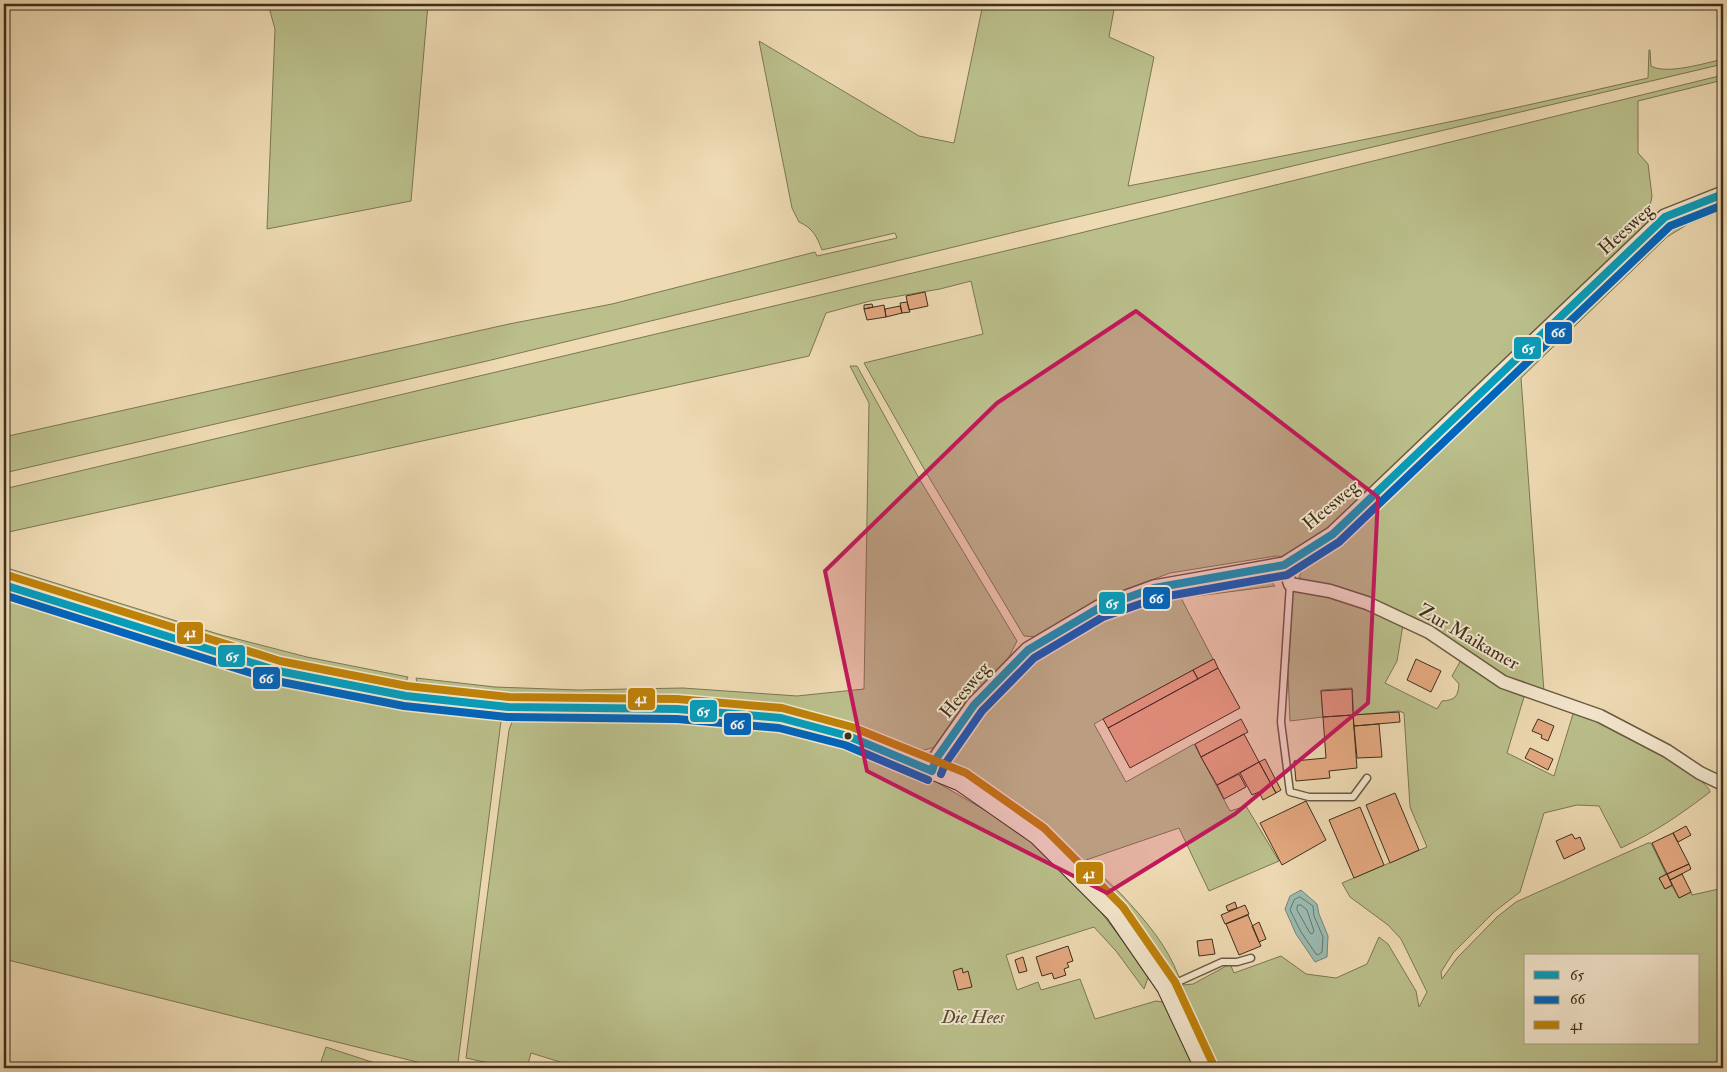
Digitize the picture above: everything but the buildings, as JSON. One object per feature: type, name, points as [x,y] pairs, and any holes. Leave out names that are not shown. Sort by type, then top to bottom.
[{"type":"main road","points":[[4,585],[287,673],[406,696],[508,708],[677,708],[781,718],[848,736],[961,782],[1037,835],[1115,913],[1166,987],[1204,1068]]},
{"type":"street","name":"Heesweg","points":[[932,770],[936,759],[974,705],[1028,650],[1099,608],[1154,588],[1284,565],[1333,534],[1665,217],[1723,194]]},
{"type":"street","points":[[1284,565],[1290,584]]},
{"type":"street","name":"Zur Maikamer","points":[[1290,584],[1330,591],[1367,603],[1429,632],[1503,682],[1600,716],[1667,751],[1700,773],[1723,784]]},
{"type":"lane","points":[[1290,584],[1281,722],[1290,792],[1309,797],[1353,796],[1367,778]]},
{"type":"lane","points":[[1166,987],[1222,962],[1236,962],[1251,958]]},
{"type":"highlighted area","points":[[1136,311],[1378,497],[1368,703],[1235,814],[1107,893],[867,771],[825,571],[997,403]]},
{"type":"green space","points":[[268,4],[428,4],[411,201],[267,229],[275,29]]},
{"type":"green space","points":[[983,4],[1115,4],[1109,37],[1154,57],[1128,186],[1388,135],[1648,78],[1649,50],[1651,66],[1658,68],[1676,69],[1723,59],[1723,64],[1048,224],[487,361],[4,473],[4,437],[509,324],[612,304],[815,252],[817,256],[897,238],[895,233],[822,250],[814,233],[799,222],[792,208],[759,41],[919,136],[954,143]]},
{"type":"green space","points":[[1723,75],[1723,80],[1638,101],[1638,153],[1648,164],[1652,196],[1647,222],[1643,230],[1316,540],[1285,557],[1276,556],[1170,573],[1109,596],[1069,616],[1037,637],[1024,636],[927,474],[864,363],[983,334],[971,281],[940,289],[870,301],[826,313],[809,356],[4,533],[4,489],[1064,237]]},
{"type":"green space","points":[[1723,201],[1723,210],[1688,224],[1667,237],[1521,378],[1544,692],[1526,686],[1500,673],[1430,628],[1307,583],[1299,577],[1306,562],[1341,535],[1397,484],[1666,226],[1683,215]]},
{"type":"green space","points":[[850,366],[857,366],[920,480],[1017,641],[1007,661],[978,690],[936,747],[916,752],[899,747],[853,724],[812,712],[783,712],[729,703],[505,699],[419,690],[416,678],[495,687],[578,690],[683,688],[797,696],[864,689],[869,403]]},
{"type":"green space","points":[[4,567],[218,634],[307,657],[408,677],[404,687],[302,666],[252,653],[152,624],[4,577]]},
{"type":"green space","points":[[1265,575],[1275,586],[1181,598],[1213,659],[1094,724],[1126,782],[1194,744],[1230,811],[1246,806],[1279,861],[1209,891],[1179,828],[1086,860],[1122,895],[1147,923],[1168,954],[1179,977],[1167,973],[1131,924],[951,771],[948,757],[960,734],[987,699],[1018,668],[1046,646],[1094,616],[1136,599]]},
{"type":"green space","points":[[1293,589],[1328,595],[1364,606],[1403,625],[1397,661],[1385,683],[1437,709],[1442,701],[1453,699],[1457,695],[1459,684],[1452,676],[1461,660],[1501,688],[1524,697],[1507,753],[1554,776],[1573,714],[1596,719],[1621,731],[1694,775],[1710,792],[1678,816],[1621,848],[1599,806],[1577,805],[1544,813],[1520,892],[1494,912],[1453,953],[1441,972],[1442,979],[1457,958],[1497,917],[1516,902],[1651,843],[1666,874],[1659,878],[1665,889],[1672,886],[1679,898],[1691,892],[1692,895],[1723,888],[1723,1068],[1212,1068],[1176,991],[1183,985],[1193,984],[1230,964],[1234,973],[1281,956],[1306,974],[1336,978],[1367,964],[1379,937],[1388,944],[1416,991],[1419,1007],[1427,992],[1401,939],[1388,925],[1350,897],[1342,883],[1427,847],[1410,807],[1404,713],[1399,711],[1354,715],[1352,688],[1321,690],[1323,717],[1290,721],[1288,674]]},
{"type":"green space","points":[[4,593],[281,679],[496,713],[501,721],[456,1067],[441,1068],[4,959]]},
{"type":"green space","name":"Die Hees","points":[[522,715],[678,717],[761,723],[853,753],[893,761],[933,780],[995,816],[1045,852],[1097,907],[1149,975],[1144,989],[1116,951],[1094,927],[1006,955],[1017,990],[1038,982],[1041,990],[1080,979],[1095,1019],[1156,1001],[1163,1002],[1197,1068],[580,1068],[531,1053],[527,1068],[512,1068],[466,1058],[509,730],[512,722]]},
{"type":"green space","points":[[326,1047],[390,1068],[319,1068]]},
{"type":"water","points":[[1301,890],[1317,904],[1328,936],[1327,957],[1315,962],[1296,934],[1285,909],[1290,896]]},
{"type":"transit line","name":"65","points":[[932,771],[936,759],[974,705],[1028,650],[1099,608],[1154,588],[1284,565],[1333,534],[1665,217],[1723,194]]},
{"type":"transit line","name":"66","points":[[941,774],[945,764],[982,711],[1034,658],[1103,617],[1157,598],[1287,575],[1339,542],[1670,226],[1723,205]]},
{"type":"transit line","name":"41","points":[[7,575],[280,661],[407,686],[509,697],[677,699],[782,708],[852,727],[966,773],[1044,828],[1123,907],[1175,982],[1213,1064]]},
{"type":"transit line","name":"65","points":[[4,585],[278,671],[406,696],[508,707],[677,709],[781,718],[848,736],[932,771]]},
{"type":"transit line","name":"66","points":[[4,595],[276,681],[404,706],[507,717],[677,719],[779,728],[845,745],[928,780]]}]
